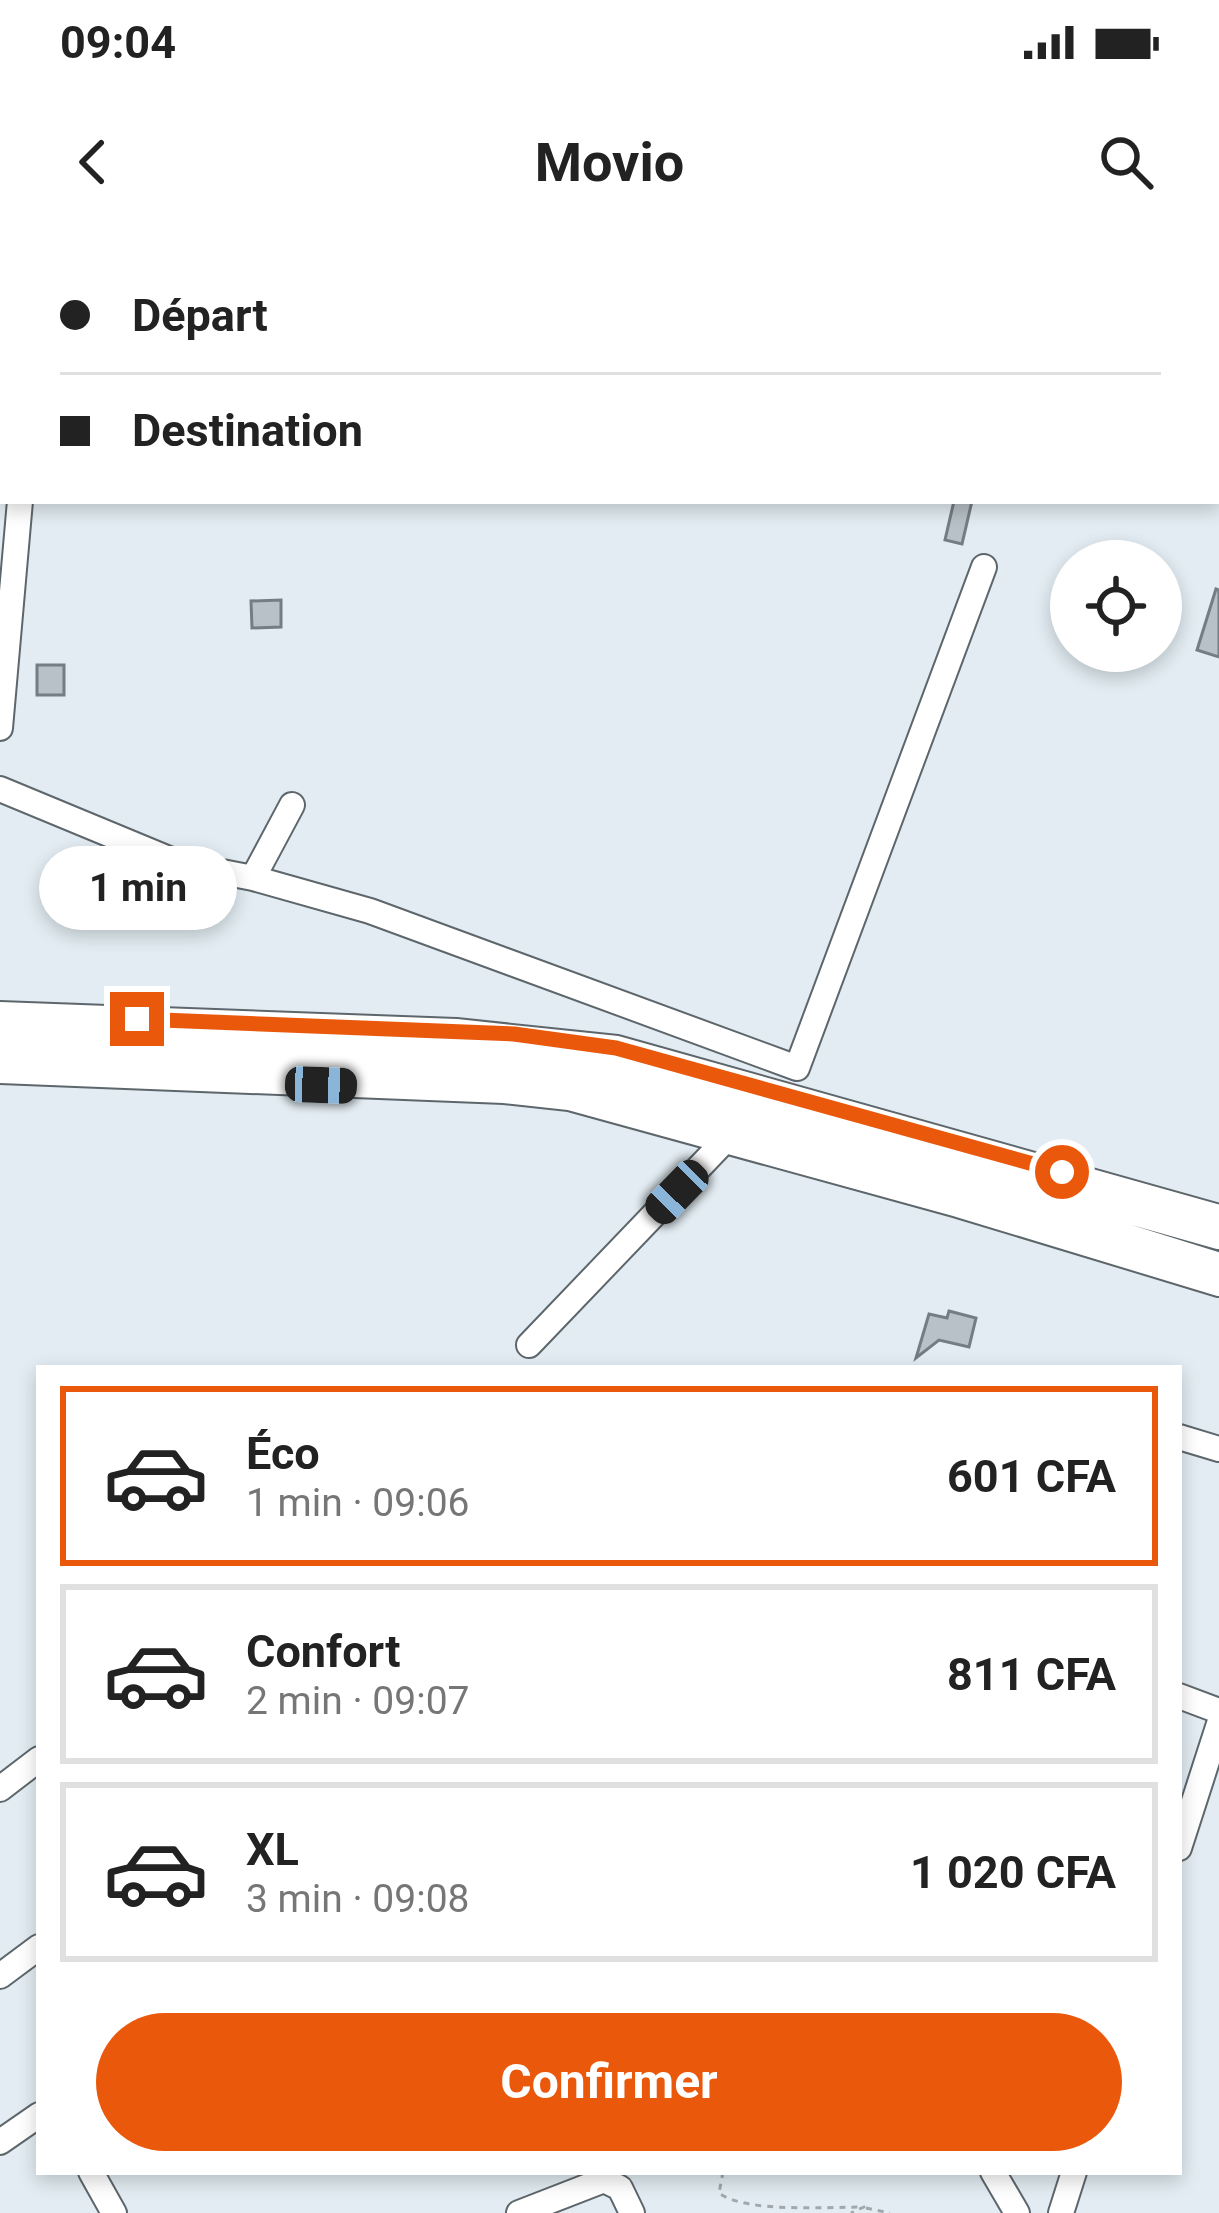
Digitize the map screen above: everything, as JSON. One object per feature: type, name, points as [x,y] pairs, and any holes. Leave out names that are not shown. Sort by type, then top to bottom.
[{"type":"main road","points":[[0,1031],[505,1051],[613,1066],[1219,1268]]},
{"type":"main road","points":[[0,1056],[502,1075],[604,1088],[744,1113],[1219,1234]]},
{"type":"street","points":[[0,728],[20,504]]},
{"type":"street","points":[[0,789],[181,864],[253,878],[370,911],[797,1068],[984,567]]},
{"type":"street","points":[[253,878],[292,805]]},
{"type":"street","points":[[0,1015],[514,1034],[616,1048],[744,1113],[1219,1284]]},
{"type":"street","points":[[0,1071],[504,1091],[612,1106],[744,1113],[1219,1217]]},
{"type":"street","points":[[529,1345],[744,1113]]},
{"type":"street","points":[[1182,1438],[1219,1449]]},
{"type":"street","points":[[1182,1697],[1219,1712]]},
{"type":"street","points":[[1182,1839],[1219,1724]]},
{"type":"street","points":[[0,1789],[36,1762]]},
{"type":"street","points":[[0,1976],[36,1949]]},
{"type":"street","points":[[0,2142],[36,2117]]},
{"type":"street","points":[[93,2175],[114,2213]]},
{"type":"street","points":[[995,2175],[1017,2213]]},
{"type":"street","points":[[1061,2213],[1073,2175]]},
{"type":"street","points":[[519,2213],[604,2180],[620,2188],[632,2213]]},
{"type":"path","points":[[722,2175],[719,2193],[728,2203],[780,2211],[864,2207],[890,2213]]},
{"type":"path","points":[[850,2213],[864,2207]]},
{"type":"building","points":[[953,504],[971,504],[962,544],[945,540]]},
{"type":"building","points":[[1219,590],[1219,657],[1197,650]]},
{"type":"building","points":[[281,600],[281,627],[252,628],[251,601]]},
{"type":"building","points":[[37,665],[64,665],[64,695],[37,695]]},
{"type":"building","points":[[949,1311],[976,1318],[969,1347],[939,1340],[916,1358],[929,1314],[947,1318]]},
{"type":"route","points":[[137,1019],[514,1034],[616,1048],[1062,1172]]}]
